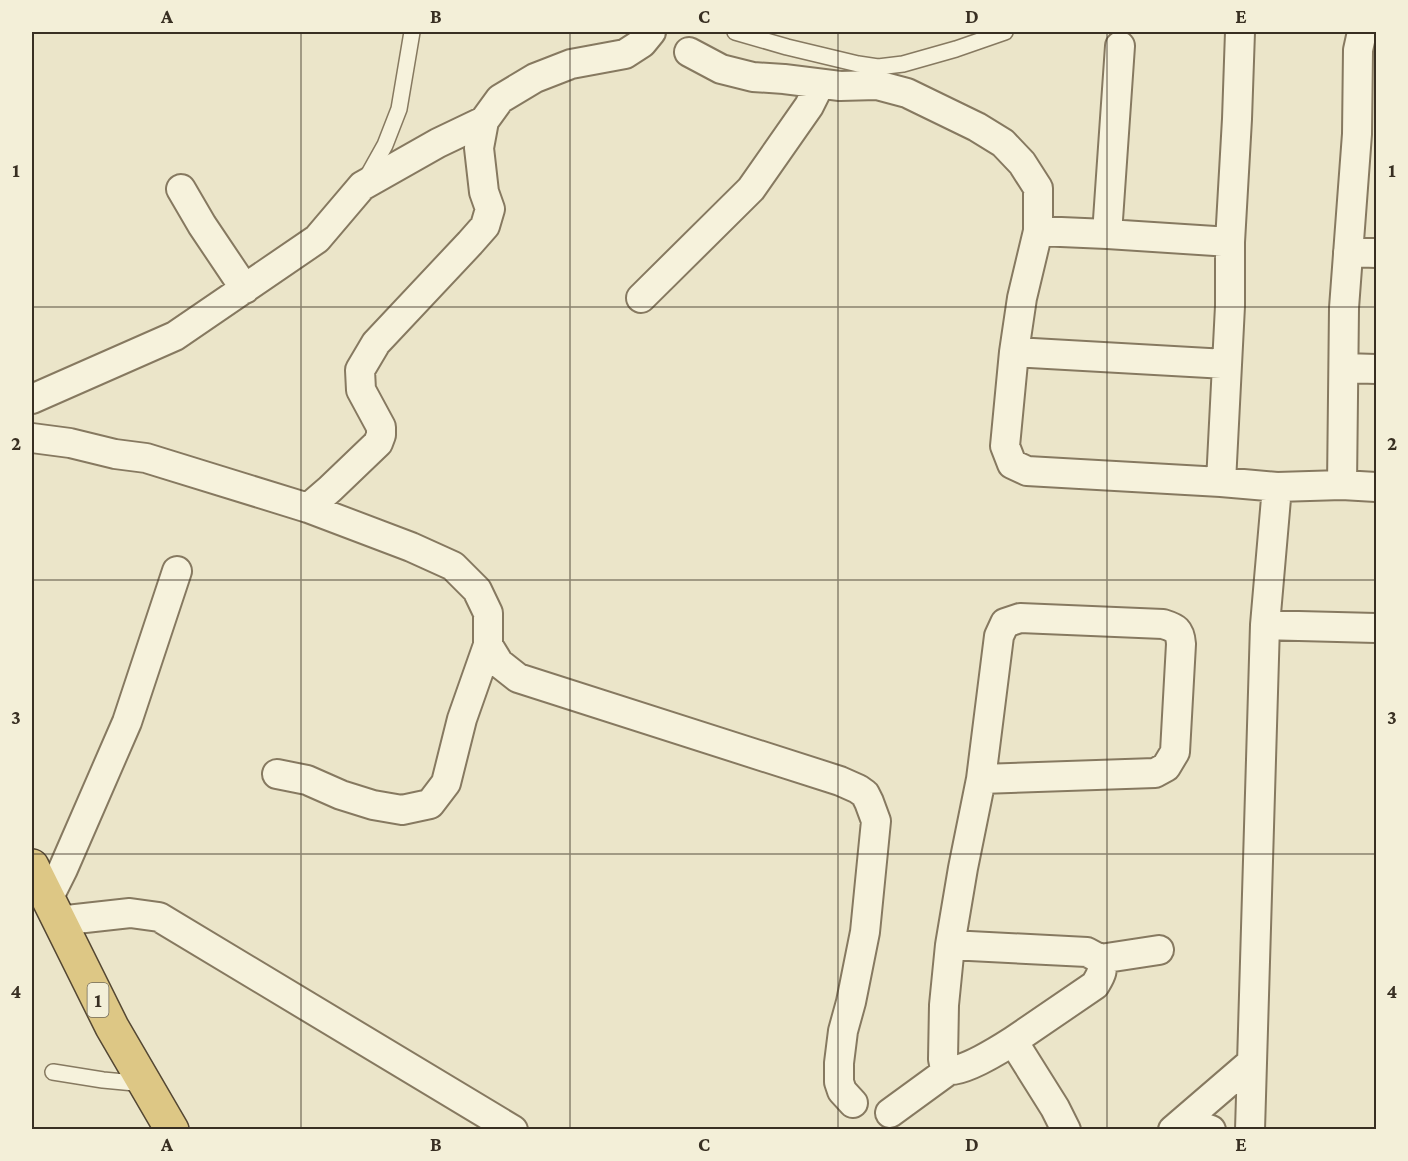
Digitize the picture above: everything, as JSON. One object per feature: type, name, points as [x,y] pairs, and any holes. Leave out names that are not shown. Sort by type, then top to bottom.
[{"type":"highway","name":"1","points":[[32,866],[112,1027],[172,1130]]},
{"type":"street","points":[[32,399],[175,336],[317,239],[362,186],[438,143],[483,121],[500,99],[535,78],[571,64],[625,54],[642,43],[651,32]]},
{"type":"street","points":[[1221,482],[1240,32]]},
{"type":"street","points":[[1342,485],[1344,308],[1348,252],[1367,135],[1358,50],[1362,32]]},
{"type":"street","points":[[1107,234],[1120,46]]},
{"type":"street","points":[[689,52],[721,69],[753,77],[840,86],[877,85],[907,93],[977,127],[1003,143],[1022,163],[1038,188],[1038,231],[1022,298],[1014,352],[1005,446],[1012,464],[1027,471],[1277,487],[1342,485],[1377,487]]},
{"type":"street","points":[[641,298],[751,189],[809,106],[820,84]]},
{"type":"street","points":[[308,508],[378,443],[381,427],[361,390],[360,370],[376,343],[485,226],[490,209],[484,192],[478,148],[483,121]]},
{"type":"street","points":[[181,189],[245,289]]},
{"type":"street","points":[[1038,231],[1230,242]]},
{"type":"street","points":[[1348,252],[1377,253]]},
{"type":"street","points":[[1014,352],[1226,364]]},
{"type":"street","points":[[1344,368],[1377,369]]},
{"type":"street","points":[[32,438],[146,458],[308,508],[411,547],[453,566],[477,590],[488,613],[488,645],[462,719],[446,783],[430,804],[402,810],[341,795],[307,780],[277,774]]},
{"type":"street","points":[[1250,1130],[1265,625],[1277,487]]},
{"type":"street","points":[[177,571],[127,722],[63,869],[53,910],[159,916],[513,1130]]},
{"type":"street","points":[[981,779],[1155,773],[1166,767],[1175,752],[1182,644],[1180,634],[1174,627],[1163,624],[1020,618],[1005,623],[999,636],[981,779],[950,945],[944,1005],[942,1052],[944,1064],[949,1070],[955,1071],[1013,1041],[1095,985],[1103,967],[1100,958]]},
{"type":"street","points":[[1265,625],[1377,628]]},
{"type":"street","points":[[488,645],[499,663],[518,678],[840,781],[865,794],[876,821],[875,832],[865,932],[843,1031],[839,1063],[839,1082],[842,1091],[853,1103]]},
{"type":"street","points":[[950,945],[1087,952],[1100,958],[1159,950]]},
{"type":"street","points":[[1013,1041],[1055,1108],[1066,1130]]},
{"type":"street","points":[[1178,1125],[1252,1062]]},
{"type":"street","points":[[890,1113],[949,1070]]},
{"type":"street","points":[[1178,1125],[1210,1130]]},
{"type":"lane","points":[[362,186],[385,145],[399,109],[412,32]]},
{"type":"lane","points":[[735,32],[787,47],[878,67],[903,64],[1005,32]]},
{"type":"lane","points":[[53,1072],[145,1084]]}]
